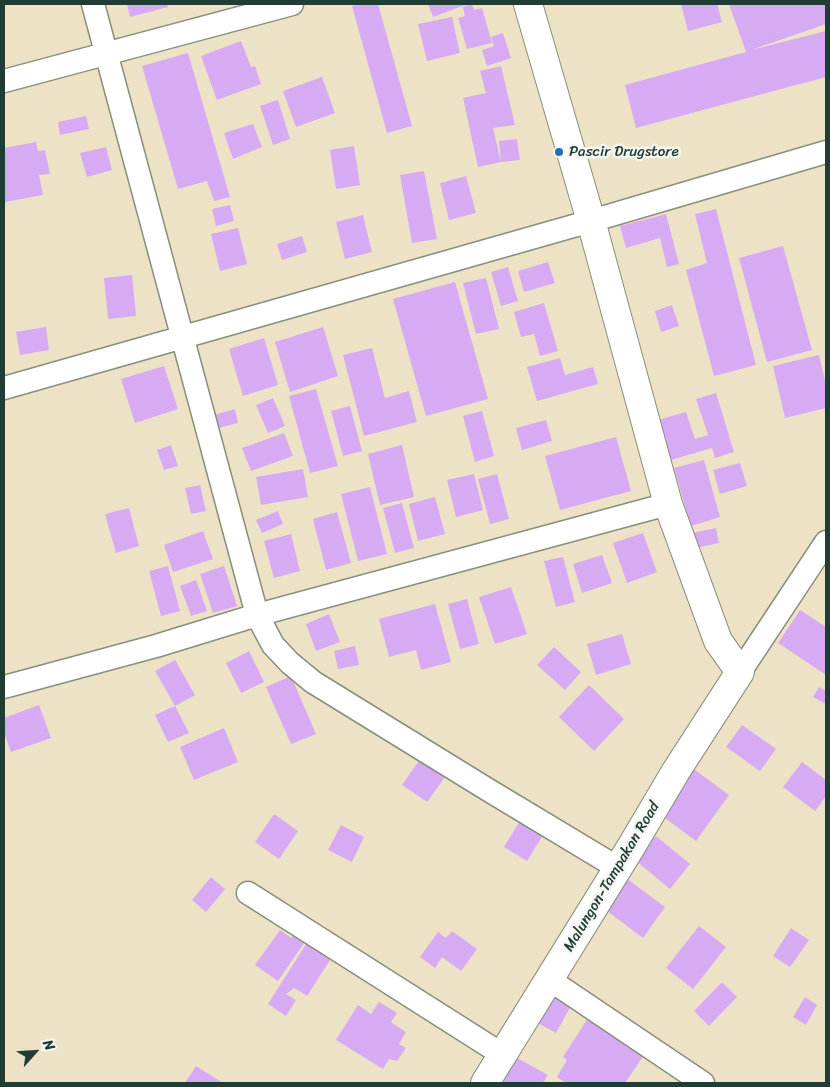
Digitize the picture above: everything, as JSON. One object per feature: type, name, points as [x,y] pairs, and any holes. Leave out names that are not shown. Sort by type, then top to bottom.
[{"type":"main road","points":[[528,4],[591,222],[668,504],[718,640],[740,672]]},
{"type":"main road","name":"Malungon-Tampakan Road","points":[[485,1083],[550,980],[676,771],[740,672]]},
{"type":"street","points":[[93,4],[256,615],[273,645],[290,664],[313,682],[618,868]]},
{"type":"street","points":[[4,81],[292,4]]},
{"type":"street","points":[[4,388],[591,222],[826,152]]},
{"type":"street","points":[[4,687],[156,646],[256,615],[668,504]]},
{"type":"street","points":[[740,672],[826,542]]},
{"type":"street","points":[[248,893],[503,1055]]},
{"type":"street","points":[[550,980],[703,1083]]},
{"type":"building","points":[[127,4],[167,4],[168,7],[130,17]]},
{"type":"building","points":[[378,4],[412,126],[387,133],[352,6]]},
{"type":"building","points":[[428,4],[468,4],[433,17]]},
{"type":"building","points":[[472,4],[474,10],[482,8],[492,43],[467,49],[458,18],[465,16],[463,7]]},
{"type":"building","points":[[681,4],[717,4],[722,22],[688,31]]},
{"type":"building","points":[[729,4],[826,4],[826,24],[751,50],[826,31],[826,77],[636,128],[625,85],[746,52]]},
{"type":"building","points":[[452,17],[460,53],[427,61],[418,24]]},
{"type":"building","points":[[503,33],[511,58],[487,66],[482,50],[494,46],[491,37]]},
{"type":"building","points":[[241,41],[251,67],[255,66],[261,84],[217,100],[201,56]]},
{"type":"building","points":[[188,53],[230,197],[214,201],[207,181],[178,189],[142,66]]},
{"type":"building","points":[[501,66],[515,125],[493,128],[501,162],[478,167],[463,98],[486,93],[480,71]]},
{"type":"building","points":[[322,77],[335,113],[296,127],[283,91]]},
{"type":"building","points":[[278,100],[290,139],[273,145],[260,106]]},
{"type":"building","points":[[86,116],[89,129],[60,135],[58,122]]},
{"type":"building","points":[[253,124],[262,147],[233,159],[224,133]]},
{"type":"building","points":[[517,139],[520,160],[501,162],[499,141]]},
{"type":"building","points":[[36,142],[38,151],[45,150],[50,174],[39,175],[43,195],[5,202],[4,148]]},
{"type":"building","points":[[354,146],[360,185],[336,189],[330,150]]},
{"type":"building","points":[[106,147],[112,170],[87,177],[80,153]]},
{"type":"building","points":[[424,171],[437,239],[412,243],[400,175]]},
{"type":"building","points":[[466,176],[476,213],[449,220],[440,183]]},
{"type":"building","points":[[230,205],[234,221],[216,226],[212,209]]},
{"type":"building","points":[[716,209],[756,365],[714,376],[686,270],[707,263],[695,214]]},
{"type":"building","points":[[666,214],[679,264],[667,267],[660,238],[626,248],[620,226]]},
{"type":"building","points":[[363,215],[372,252],[345,259],[336,222]]},
{"type":"building","points":[[238,228],[247,264],[220,271],[211,234]]},
{"type":"building","points":[[302,236],[307,252],[282,260],[277,244]]},
{"type":"building","points":[[783,246],[812,350],[767,362],[739,258]]},
{"type":"building","points":[[548,262],[555,283],[524,292],[518,271]]},
{"type":"building","points":[[508,267],[518,301],[501,306],[491,272]]},
{"type":"building","points":[[132,275],[136,316],[108,319],[104,278]]},
{"type":"building","points":[[486,278],[499,329],[476,334],[463,283]]},
{"type":"building","points":[[455,282],[488,399],[426,416],[393,299]]},
{"type":"building","points":[[544,303],[558,351],[540,356],[534,334],[521,337],[514,312]]},
{"type":"building","points":[[672,305],[679,326],[661,332],[655,311]]},
{"type":"building","points":[[46,327],[49,350],[20,355],[16,332]]},
{"type":"building","points":[[323,327],[338,376],[290,392],[275,342]]},
{"type":"building","points":[[264,338],[278,385],[243,396],[229,349]]},
{"type":"building","points":[[372,348],[385,398],[409,391],[417,422],[364,436],[343,355]]},
{"type":"building","points":[[819,355],[826,385],[826,408],[785,418],[773,366]]},
{"type":"building","points":[[560,358],[565,375],[593,367],[598,384],[537,401],[527,367]]},
{"type":"building","points":[[164,366],[178,409],[135,423],[121,379]]},
{"type":"building","points":[[316,389],[338,466],[310,473],[289,396]]},
{"type":"building","points":[[716,393],[734,452],[715,458],[712,448],[671,460],[658,420],[686,412],[695,439],[708,435],[696,399]]},
{"type":"building","points":[[273,398],[285,426],[268,433],[256,405]]},
{"type":"building","points":[[350,406],[362,451],[343,456],[331,411]]},
{"type":"building","points":[[235,409],[238,423],[214,429],[210,416]]},
{"type":"building","points":[[482,411],[494,456],[475,462],[463,416]]},
{"type":"building","points":[[546,420],[552,441],[522,450],[516,428]]},
{"type":"building","points":[[284,433],[293,456],[251,471],[242,448]]},
{"type":"building","points":[[616,437],[631,491],[560,510],[545,456]]},
{"type":"building","points":[[171,445],[178,466],[164,470],[157,450]]},
{"type":"building","points":[[402,445],[414,497],[380,505],[368,454]]},
{"type":"building","points":[[704,460],[720,517],[691,526],[674,468]]},
{"type":"building","points":[[740,463],[747,486],[720,494],[713,470]]},
{"type":"building","points":[[303,469],[308,497],[261,505],[256,477]]},
{"type":"building","points":[[474,474],[483,510],[456,517],[447,480]]},
{"type":"building","points":[[497,474],[509,519],[490,524],[478,479]]},
{"type":"building","points":[[200,485],[206,511],[191,514],[185,488]]},
{"type":"building","points":[[370,487],[387,554],[358,561],[341,494]]},
{"type":"building","points":[[435,497],[445,534],[418,541],[409,504]]},
{"type":"building","points":[[402,503],[414,548],[395,553],[383,508]]},
{"type":"building","points":[[129,508],[139,546],[116,553],[105,514]]},
{"type":"building","points":[[278,511],[283,524],[262,533],[256,520]]},
{"type":"building","points":[[337,512],[351,563],[326,570],[313,519]]},
{"type":"building","points":[[716,528],[719,543],[695,548],[692,533]]},
{"type":"building","points":[[203,531],[213,559],[173,572],[164,545]]},
{"type":"building","points":[[643,533],[657,572],[627,583],[613,543]]},
{"type":"building","points":[[291,534],[300,571],[274,578],[264,541]]},
{"type":"building","points":[[602,555],[612,583],[582,593],[573,564]]},
{"type":"building","points":[[563,557],[575,602],[556,607],[544,561]]},
{"type":"building","points":[[168,566],[180,611],[161,616],[149,571]]},
{"type":"building","points":[[224,566],[237,606],[213,613],[200,574]]},
{"type":"building","points":[[196,580],[207,611],[191,616],[180,586]]},
{"type":"building","points":[[511,587],[527,634],[495,644],[479,597]]},
{"type":"building","points":[[467,599],[479,644],[460,649],[448,604]]},
{"type":"building","points":[[435,604],[451,662],[421,670],[416,650],[389,657],[379,619]]},
{"type":"building","points":[[800,610],[826,627],[826,675],[778,643]]},
{"type":"building","points":[[329,614],[340,642],[316,651],[306,624]]},
{"type":"building","points":[[622,634],[631,664],[596,675],[587,644]]},
{"type":"building","points":[[355,646],[359,665],[338,669],[334,651]]},
{"type":"building","points":[[554,647],[581,672],[565,690],[537,665]]},
{"type":"building","points":[[249,651],[264,682],[241,693],[226,663]]},
{"type":"building","points":[[175,660],[195,695],[175,706],[155,671]]},
{"type":"building","points":[[291,676],[316,734],[291,744],[266,687]]},
{"type":"building","points":[[589,685],[624,719],[594,751],[559,717]]},
{"type":"building","points":[[819,687],[826,691],[826,704],[813,697]]},
{"type":"building","points":[[39,705],[51,738],[11,752],[4,732],[4,718]]},
{"type":"building","points":[[175,706],[189,733],[168,742],[155,715]]},
{"type":"building","points":[[742,725],[776,749],[760,771],[726,747]]},
{"type":"building","points":[[224,728],[238,762],[194,780],[180,747]]},
{"type":"building","points":[[420,759],[445,777],[427,802],[402,785]]},
{"type":"building","points":[[802,762],[826,780],[826,796],[815,811],[783,787]]},
{"type":"building","points":[[691,767],[729,795],[696,841],[658,813]]},
{"type":"building","points":[[274,814],[298,831],[279,859],[255,842]]},
{"type":"building","points":[[520,821],[543,835],[527,861],[504,847]]},
{"type":"building","points":[[341,825],[364,837],[352,862],[328,850]]},
{"type":"building","points":[[656,836],[690,864],[670,889],[635,860]]},
{"type":"building","points":[[211,877],[225,889],[206,912],[192,900]]},
{"type":"building","points":[[626,878],[665,907],[643,938],[603,908]]},
{"type":"building","points":[[699,926],[726,947],[693,989],[666,968]]},
{"type":"building","points":[[791,928],[809,940],[790,967],[773,956]]},
{"type":"building","points":[[298,929],[310,938],[304,943],[278,981],[255,965],[280,930],[291,938]]},
{"type":"building","points":[[452,931],[477,949],[461,971],[442,957],[435,968],[420,957],[438,932],[446,938]]},
{"type":"building","points":[[308,941],[332,957],[307,996],[294,988],[286,994],[296,1000],[286,1016],[268,1004]]},
{"type":"building","points":[[722,982],[737,997],[709,1026],[694,1011]]},
{"type":"building","points":[[551,992],[572,1004],[556,1033],[534,1021]]},
{"type":"building","points":[[805,997],[817,1005],[806,1025],[793,1017]]},
{"type":"building","points":[[379,1002],[397,1013],[391,1022],[406,1032],[399,1044],[406,1048],[397,1061],[389,1059],[383,1069],[336,1040],[358,1005],[371,1014]]},
{"type":"building","points":[[588,1018],[644,1055],[625,1083],[566,1083],[557,1077],[567,1060],[563,1057]]},
{"type":"building","points":[[510,1054],[548,1075],[543,1083],[507,1083],[497,1078]]},
{"type":"building","points":[[196,1066],[223,1083],[185,1083]]},
{"type":"place","name":"Pascir Drugstore","points":[[559,152]]}]
